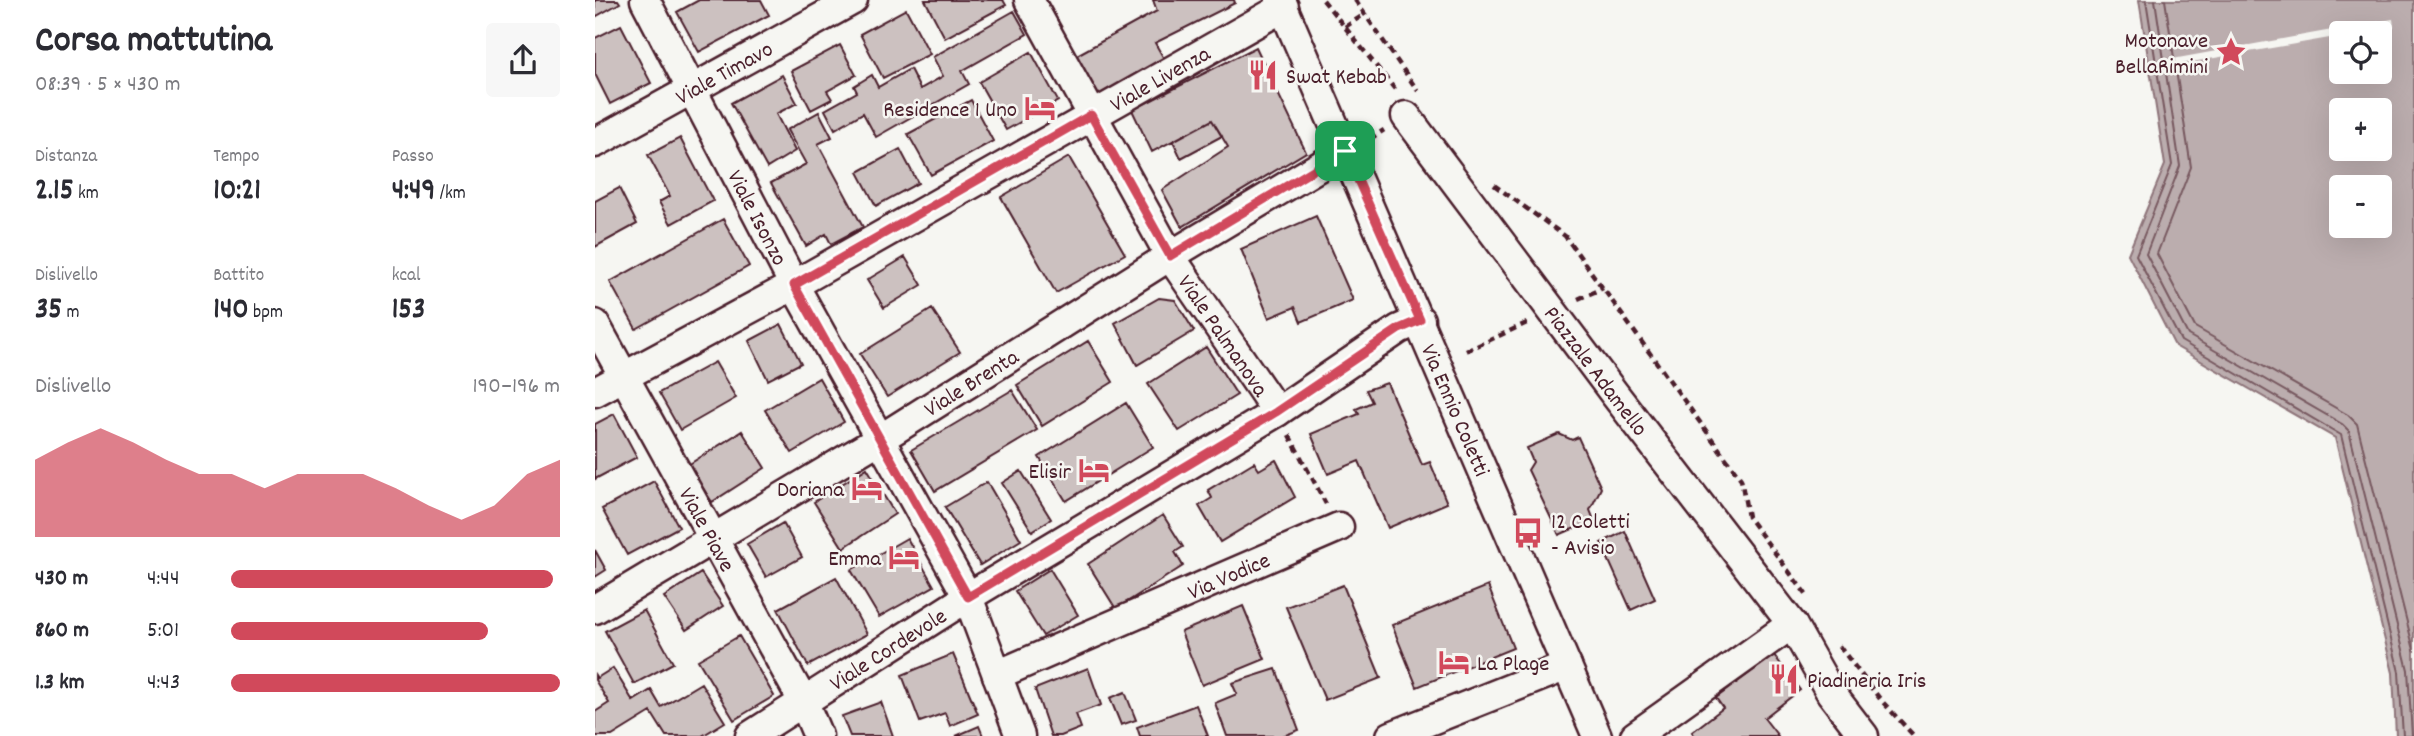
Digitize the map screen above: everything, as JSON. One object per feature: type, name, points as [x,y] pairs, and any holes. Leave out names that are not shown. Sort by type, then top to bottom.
[{"type":"street","name":"Viale Isonzo","points":[[645,0],[694,89],[794,285],[968,597],[1020,736]]},
{"type":"street","name":"Viale Timavo","points":[[595,144],[853,0]]},
{"type":"street","name":"Viale Palmanova","points":[[1029,0],[1170,256],[1276,412]]},
{"type":"street","name":"Viale Livenza","points":[[595,392],[794,285],[1282,4]]},
{"type":"street","name":"Via Ennio Coletti","points":[[1282,4],[1597,736]]},
{"type":"street","name":"Piazzale Adamello","points":[[1416,108],[1613,392],[1792,624],[1831,693],[1864,736]]},
{"type":"street","name":"Viale Brenta","points":[[595,609],[880,439],[1170,256],[1345,151]]},
{"type":"street","name":"Viale Cordevole","points":[[750,736],[968,597],[1276,412],[1399,329],[1420,320]]},
{"type":"street","name":"Viale Piave","points":[[595,324],[804,703],[818,736]]},
{"type":"street","name":"Via Vodice","points":[[997,675],[1339,527]]},
{"type":"street","points":[[1635,736],[1792,624]]},
{"type":"street","points":[[1391,736],[1567,666]]},
{"type":"path","points":[[1323,0],[1416,108]]},
{"type":"path","points":[[1355,0],[1416,108]]},
{"type":"path","points":[[1345,27],[1365,14]]},
{"type":"path","points":[[1493,184],[1565,236],[1741,479],[1748,517],[1810,601]]},
{"type":"path","points":[[1276,412],[1339,527]]},
{"type":"path","points":[[1837,644],[1880,699],[1914,736]]},
{"type":"water","points":[[2139,0],[2414,0],[2414,736],[2396,736],[2393,673],[2335,438],[2175,346],[2128,254],[2165,165]]},
{"type":"pier","name":"Motonave BellaRimini","points":[[2329,31],[2329,38],[2146,70],[2145,64]]},
{"type":"building","points":[[595,0],[618,0],[620,3],[595,17]]},
{"type":"building","points":[[699,0],[761,0],[769,15],[699,52],[677,12]]},
{"type":"building","points":[[925,0],[1003,0],[1006,5],[945,38]]},
{"type":"building","points":[[1153,0],[1234,0],[1235,3],[1155,43],[1167,64],[1099,99],[1075,56],[1157,11]]},
{"type":"building","points":[[906,9],[930,54],[883,78],[860,34]]},
{"type":"building","points":[[1014,11],[1027,34],[962,71],[969,84],[876,137],[863,113],[835,129],[825,110],[857,92],[854,86],[872,75],[878,87],[910,69],[920,89],[943,76],[933,57]]},
{"type":"building","points":[[621,25],[651,83],[610,104],[595,74],[595,38]]},
{"type":"building","points":[[840,45],[856,75],[827,91],[832,99],[811,110],[791,71]]},
{"type":"building","points":[[1256,47],[1306,152],[1182,227],[1162,190],[1228,147],[1212,120],[1152,152],[1132,110]]},
{"type":"building","points":[[1031,52],[1058,101],[1006,130],[979,82]]},
{"type":"building","points":[[782,75],[797,103],[776,114],[795,151],[767,168],[731,103]]},
{"type":"building","points":[[971,100],[993,141],[931,175],[908,134]]},
{"type":"building","points":[[819,112],[832,137],[818,144],[863,227],[831,244],[826,234],[806,246],[771,183],[806,164],[787,130]]},
{"type":"building","points":[[1212,120],[1222,136],[1181,158],[1173,141]]},
{"type":"building","points":[[680,138],[713,201],[671,224],[659,202],[670,196],[648,155]]},
{"type":"building","points":[[900,149],[918,183],[876,206],[858,172]]},
{"type":"building","points":[[1069,157],[1125,254],[1056,293],[1001,197]]},
{"type":"building","points":[[619,188],[637,224],[595,247],[595,201]]},
{"type":"building","points":[[1316,216],[1353,300],[1301,322],[1295,307],[1269,318],[1241,249]]},
{"type":"building","points":[[723,219],[749,266],[636,329],[610,282]]},
{"type":"building","points":[[905,257],[922,285],[884,308],[867,280]]},
{"type":"building","points":[[1159,298],[1175,300],[1194,331],[1137,365],[1115,323]]},
{"type":"building","points":[[932,309],[960,352],[887,397],[860,354]]},
{"type":"building","points":[[781,324],[801,363],[768,380],[749,341]]},
{"type":"building","points":[[1088,341],[1113,382],[1042,426],[1017,385]]},
{"type":"building","points":[[1206,347],[1237,395],[1179,431],[1148,384]]},
{"type":"building","points":[[715,362],[736,398],[680,430],[659,393]]},
{"type":"building","points":[[819,378],[844,422],[792,453],[765,410]]},
{"type":"building","points":[[1387,383],[1422,465],[1430,462],[1447,503],[1388,528],[1359,461],[1328,474],[1311,434],[1359,414],[1356,409],[1372,402],[1366,390]]},
{"type":"building","points":[[1012,390],[1037,430],[935,491],[911,450]]},
{"type":"building","points":[[1126,403],[1153,447],[1066,501],[1039,457]]},
{"type":"building","points":[[614,414],[637,457],[595,479],[595,424]]},
{"type":"building","points":[[742,431],[765,468],[712,502],[688,465]]},
{"type":"building","points":[[1559,434],[1572,440],[1578,437],[1601,488],[1590,510],[1594,520],[1559,535],[1528,470],[1533,462],[1527,448]]},
{"type":"building","points":[[1276,460],[1295,497],[1220,542],[1199,506],[1212,498],[1208,490],[1254,462],[1259,470]]},
{"type":"building","points":[[867,468],[895,514],[843,548],[814,502]]},
{"type":"building","points":[[1021,471],[1051,519],[1032,531],[1002,483]]},
{"type":"building","points":[[654,481],[679,527],[627,555],[602,509]]},
{"type":"building","points":[[987,482],[1021,540],[980,565],[945,507]]},
{"type":"building","points":[[1163,515],[1183,547],[1175,552],[1183,566],[1116,609],[1088,564]]},
{"type":"building","points":[[783,523],[802,557],[766,577],[747,544]]},
{"type":"building","points":[[1625,531],[1655,599],[1631,610],[1601,543]]},
{"type":"building","points":[[907,538],[934,586],[879,617],[851,570]]},
{"type":"building","points":[[595,550],[606,570],[595,577]]},
{"type":"building","points":[[1050,569],[1078,615],[1043,636],[1015,591]]},
{"type":"building","points":[[701,573],[723,606],[686,630],[664,597]]},
{"type":"building","points":[[836,577],[867,634],[808,666],[778,609]]},
{"type":"building","points":[[1343,585],[1381,678],[1325,700],[1286,607]]},
{"type":"building","points":[[1488,586],[1513,648],[1417,687],[1392,625]]},
{"type":"building","points":[[1243,606],[1265,659],[1202,685],[1181,632]]},
{"type":"building","points":[[644,610],[673,663],[634,684],[605,631]]},
{"type":"building","points":[[739,636],[774,696],[734,720],[698,660]]},
{"type":"building","points":[[953,654],[978,714],[950,726],[945,713],[920,722],[902,675]]},
{"type":"building","points":[[1774,655],[1800,690],[1764,718],[1778,736],[1695,736],[1692,732],[1723,708],[1716,698]]},
{"type":"building","points":[[613,668],[633,701],[651,690],[661,707],[701,683],[725,722],[702,736],[666,736],[651,712],[612,736],[595,736],[595,712],[609,703],[595,680],[595,675],[597,678]]},
{"type":"building","points":[[1088,668],[1101,705],[1076,714],[1081,728],[1061,736],[1051,736],[1035,689]]},
{"type":"building","points":[[1276,669],[1299,730],[1283,736],[1227,736],[1215,703],[1237,694],[1232,683]]},
{"type":"building","points":[[1125,692],[1136,720],[1121,725],[1110,698]]},
{"type":"building","points":[[881,702],[893,736],[850,736],[842,716]]},
{"type":"building","points":[[1196,705],[1208,736],[1140,736],[1137,727]]},
{"type":"building","points":[[979,726],[983,736],[956,736]]},
{"type":"place","name":"Motonave BellaRimini","points":[[2231,52]]},
{"type":"place","name":"Swat Kebab","points":[[1263,75]]},
{"type":"place","name":"Residence 1 Uno","points":[[1040,108]]},
{"type":"place","name":"Elisir","points":[[1094,470]]},
{"type":"place","name":"Doriana","points":[[867,488]]},
{"type":"place","name":"12 Coletti - Avisio","points":[[1528,533]]},
{"type":"place","name":"Emma","points":[[904,557]]},
{"type":"place","name":"La Plage","points":[[1454,662]]},
{"type":"place","name":"Piadineria Iris","points":[[1784,679]]},
{"type":"route","points":[[1091,115],[1170,256],[1345,151],[1420,320],[1399,329],[1276,412],[968,597],[794,285],[1091,115]]}]
